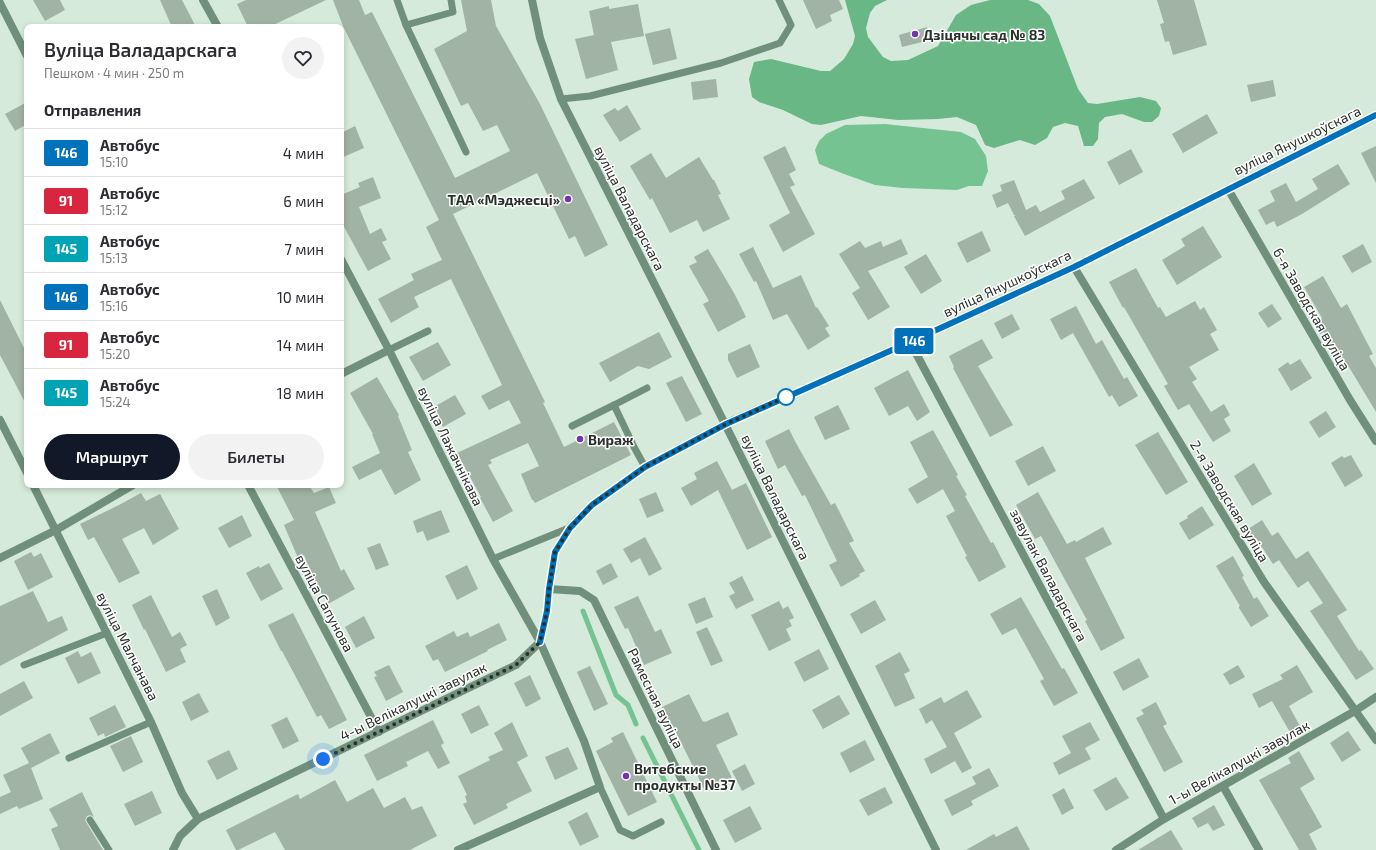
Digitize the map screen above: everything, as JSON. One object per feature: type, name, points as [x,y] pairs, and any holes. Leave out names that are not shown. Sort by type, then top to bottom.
[{"type":"street","points":[[203,0],[216,24]]},
{"type":"street","name":"вуліца Валадарскага","points":[[532,0],[540,38],[560,99],[726,424],[936,850]]},
{"type":"street","points":[[0,3],[24,50]]},
{"type":"street","name":"вуліца Янушкоўскага","points":[[540,642],[547,611],[555,552],[570,528],[592,505],[645,467],[726,424],[1074,267],[1376,115]]},
{"type":"street","name":"6-я Заводская вуліца","points":[[1228,189],[1350,400],[1376,441]]},
{"type":"street","name":"вуліца Лажачнікава","points":[[344,266],[389,350],[493,559],[540,642],[584,741],[600,787]]},
{"type":"street","name":"2-я Заводская вуліца","points":[[1074,267],[1264,582],[1376,740]]},
{"type":"street","name":"завулак Валадарскага","points":[[910,342],[1164,819]]},
{"type":"street","points":[[344,372],[389,350]]},
{"type":"street","points":[[0,420],[24,467]]},
{"type":"street","name":"вуліца Малчанава","points":[[35,488],[151,722],[182,793],[198,819]]},
{"type":"street","points":[[0,558],[56,530],[128,488]]},
{"type":"street","name":"вуліца Сапунова","points":[[250,488],[379,732]]},
{"type":"street","name":"Рамесная вуліца","points":[[549,589],[580,591],[594,600],[716,850]]},
{"type":"street","name":"4-ы Велікалуцкі завулак","points":[[172,850],[180,836],[198,819],[516,665],[540,642]]},
{"type":"street","name":"1-ы Велікалуцкі завулак","points":[[1116,850],[1164,819],[1355,711],[1376,697]]},
{"type":"street","points":[[1223,786],[1259,850]]},
{"type":"street","points":[[458,850],[600,787]]},
{"type":"lane","points":[[397,0],[406,25],[466,152]]},
{"type":"lane","points":[[406,25],[453,12],[451,0]]},
{"type":"lane","points":[[560,99],[590,96],[671,76],[721,63],[780,43],[791,25],[779,0]]},
{"type":"lane","points":[[389,350],[428,331]]},
{"type":"lane","points":[[572,426],[647,388]]},
{"type":"lane","points":[[614,405],[645,467]]},
{"type":"lane","points":[[493,559],[570,528]]},
{"type":"lane","points":[[24,665],[107,633]]},
{"type":"lane","points":[[69,758],[151,722]]},
{"type":"lane","points":[[600,787],[620,830],[633,836],[661,822]]},
{"type":"lane","points":[[90,820],[109,850]]},
{"type":"shaded area","points":[[845,0],[887,0],[875,6],[870,13],[866,28],[868,37],[883,57],[891,61],[908,60],[938,46],[956,15],[971,5],[990,0],[1028,0],[1039,4],[1050,16],[1078,89],[1088,103],[1097,104],[1140,97],[1156,101],[1161,108],[1159,116],[1152,122],[1144,122],[1122,114],[1105,117],[1099,123],[1098,139],[1093,146],[1084,146],[1078,126],[1065,123],[1053,127],[1047,138],[1035,145],[1020,140],[994,148],[985,145],[976,125],[957,117],[898,120],[861,116],[821,125],[812,124],[783,110],[759,102],[752,97],[749,79],[754,62],[771,59],[821,71],[830,71],[844,59],[853,44],[855,36]]},
{"type":"shaded area","points":[[885,124],[961,132],[975,139],[986,156],[988,171],[982,186],[969,186],[957,190],[903,188],[875,185],[819,164],[815,150],[819,141],[826,134],[845,125]]},
{"type":"building","points":[[33,0],[60,0],[65,10],[45,21]]},
{"type":"building","points":[[160,0],[182,0],[194,24],[171,24]]},
{"type":"building","points":[[246,0],[326,0],[275,24],[247,24],[237,4]]},
{"type":"building","points":[[333,0],[359,0],[365,15],[372,12],[455,178],[510,151],[497,125],[483,131],[468,103],[461,106],[434,49],[467,31],[461,0],[491,0],[496,26],[540,104],[608,245],[585,257],[575,236],[569,239],[537,173],[453,214],[545,402],[543,403],[564,447],[614,422],[631,455],[535,503],[532,500],[521,474],[539,466],[528,443],[490,460],[492,463],[488,465],[513,511],[493,522],[457,453],[521,423],[509,400],[489,410],[481,396],[502,385],[451,279],[414,297],[419,307],[391,323],[378,299],[414,280],[411,274],[442,260],[426,227],[439,220],[344,28],[344,24],[342,24]]},
{"type":"building","points":[[803,0],[839,0],[843,9],[830,15],[832,21],[816,29]]},
{"type":"building","points":[[1157,0],[1194,0],[1207,45],[1173,55],[1169,41],[1165,42],[1160,24],[1164,23]]},
{"type":"building","points":[[638,4],[644,36],[611,42],[618,70],[586,79],[575,39],[594,35],[589,11],[609,6],[609,9]]},
{"type":"building","points":[[927,27],[930,40],[902,47],[899,35]]},
{"type":"building","points":[[670,28],[677,59],[653,65],[645,34]]},
{"type":"building","points":[[716,79],[718,97],[693,100],[691,82]]},
{"type":"building","points":[[1273,80],[1276,96],[1251,102],[1247,85]]},
{"type":"building","points":[[24,104],[24,126],[15,131],[5,114]]},
{"type":"building","points":[[627,105],[641,129],[620,142],[603,115],[615,108],[618,111]]},
{"type":"building","points":[[1207,114],[1218,133],[1183,153],[1172,134]]},
{"type":"building","points":[[355,126],[364,148],[344,157],[344,132]]},
{"type":"building","points":[[785,146],[796,170],[789,174],[795,185],[790,187],[815,234],[783,252],[769,225],[790,213],[763,157]]},
{"type":"building","points":[[1376,146],[1376,183],[1361,153]]},
{"type":"building","points":[[1131,149],[1143,172],[1119,185],[1107,162]]},
{"type":"building","points":[[651,153],[666,178],[699,157],[721,194],[718,195],[730,219],[703,232],[697,220],[670,233],[652,198],[650,200],[630,166]]},
{"type":"building","points":[[1338,164],[1350,184],[1302,214],[1277,227],[1274,221],[1266,225],[1258,210],[1275,201],[1270,191],[1286,183],[1296,202],[1318,189],[1312,179]]},
{"type":"building","points":[[373,177],[381,198],[359,207],[370,234],[381,228],[387,240],[382,242],[391,259],[368,271],[344,227],[344,194],[360,187],[358,183]]},
{"type":"building","points":[[1084,179],[1095,198],[1025,236],[1014,216],[1016,215],[1014,215],[1008,203],[997,208],[992,195],[1002,191],[1000,185],[1014,180],[1026,210],[1036,205],[1040,212],[1065,199],[1061,191]]},
{"type":"building","points":[[1203,226],[1222,257],[1177,285],[1162,260],[1185,246],[1181,239]]},
{"type":"building","points":[[982,231],[991,251],[967,263],[957,243]]},
{"type":"building","points":[[901,239],[908,254],[868,271],[890,307],[868,320],[852,293],[860,288],[839,254],[860,241],[865,248],[881,241],[883,247]]},
{"type":"building","points":[[1363,244],[1372,262],[1352,273],[1342,256]]},
{"type":"building","points":[[753,247],[773,288],[801,275],[816,308],[817,307],[829,326],[825,328],[830,336],[808,350],[787,314],[773,320],[756,281],[754,282],[739,254]]},
{"type":"building","points":[[708,249],[734,293],[746,317],[718,332],[703,304],[709,301],[689,266],[697,262],[694,257]]},
{"type":"building","points":[[926,254],[942,281],[921,294],[904,267]]},
{"type":"building","points":[[1136,268],[1158,308],[1160,307],[1166,317],[1195,301],[1200,310],[1204,307],[1217,330],[1210,334],[1219,350],[1189,367],[1197,379],[1192,382],[1211,412],[1224,404],[1230,415],[1224,419],[1231,431],[1213,442],[1189,404],[1178,410],[1164,386],[1168,384],[1109,282]]},
{"type":"building","points":[[1323,276],[1341,308],[1347,304],[1373,354],[1369,356],[1376,368],[1376,412],[1349,367],[1344,370],[1324,332],[1320,334],[1313,323],[1322,318],[1304,287]]},
{"type":"building","points":[[0,300],[24,348],[24,400],[0,355]]},
{"type":"building","points":[[1272,304],[1282,319],[1268,328],[1258,313]]},
{"type":"building","points":[[1076,306],[1096,344],[1102,340],[1124,379],[1127,377],[1138,396],[1119,407],[1112,395],[1109,397],[1073,333],[1061,340],[1050,319]]},
{"type":"building","points":[[1012,314],[1020,329],[1002,339],[994,323]]},
{"type":"building","points":[[659,332],[672,357],[649,369],[638,366],[610,382],[599,363]]},
{"type":"building","points":[[982,339],[993,358],[978,366],[1013,425],[990,437],[953,368],[954,367],[949,356]]},
{"type":"building","points":[[438,342],[451,365],[423,381],[409,357]]},
{"type":"building","points":[[750,344],[760,367],[737,378],[728,360],[728,354]]},
{"type":"building","points":[[1300,359],[1312,378],[1291,391],[1278,369],[1288,362],[1290,365]]},
{"type":"building","points":[[908,370],[930,412],[917,421],[908,406],[889,416],[874,388]]},
{"type":"building","points":[[682,376],[702,414],[686,422],[666,383]]},
{"type":"building","points":[[377,377],[399,415],[398,416],[412,450],[408,452],[421,480],[395,495],[381,469],[359,480],[352,467],[380,453],[373,434],[350,393]]},
{"type":"building","points":[[455,395],[466,414],[443,427],[432,408]]},
{"type":"building","points":[[838,405],[850,429],[825,440],[814,417]]},
{"type":"building","points":[[1326,411],[1336,427],[1319,438],[1309,422]]},
{"type":"building","points":[[789,429],[831,505],[835,503],[854,541],[849,543],[865,571],[859,574],[860,576],[841,587],[829,565],[837,561],[805,495],[802,496],[785,465],[778,469],[765,441]]},
{"type":"building","points":[[933,430],[958,475],[956,476],[967,495],[965,496],[991,543],[993,542],[1006,567],[979,582],[965,557],[967,556],[946,516],[955,511],[943,489],[917,504],[908,489],[928,477],[910,442]]},
{"type":"building","points":[[1158,432],[1188,482],[1166,495],[1135,445]]},
{"type":"building","points":[[1043,446],[1056,471],[1028,486],[1015,461]]},
{"type":"building","points":[[1351,455],[1363,476],[1345,487],[1331,463],[1342,456],[1344,458]]},
{"type":"building","points":[[717,461],[732,490],[746,483],[772,537],[747,550],[718,490],[691,506],[681,488],[697,479],[694,473]]},
{"type":"building","points":[[1254,463],[1272,494],[1252,506],[1234,476]]},
{"type":"building","points":[[278,488],[311,488],[314,493],[329,488],[336,503],[315,512],[341,571],[344,569],[355,589],[328,604],[315,582],[304,555],[298,558],[284,525],[294,520]]},
{"type":"building","points":[[656,492],[664,511],[647,518],[639,499]]},
{"type":"building","points":[[1038,492],[1067,544],[1075,540],[1076,542],[1103,527],[1112,544],[1085,558],[1125,638],[1101,651],[1085,621],[1087,620],[1041,536],[1035,539],[1016,505]]},
{"type":"building","points":[[141,493],[146,501],[160,494],[179,529],[153,545],[144,528],[122,539],[140,573],[119,583],[94,537],[88,540],[80,524]]},
{"type":"building","points":[[1202,506],[1214,525],[1189,540],[1179,523],[1188,518],[1187,516]]},
{"type":"building","points":[[441,510],[450,532],[427,541],[423,531],[417,533],[413,521]]},
{"type":"building","points":[[242,515],[252,536],[229,548],[218,528]]},
{"type":"building","points":[[1262,520],[1272,536],[1278,532],[1296,559],[1308,551],[1347,610],[1337,616],[1359,651],[1361,650],[1374,669],[1356,680],[1310,611],[1323,603],[1308,581],[1298,588],[1279,560],[1273,564],[1256,538],[1252,541],[1245,531]]},
{"type":"building","points":[[645,537],[662,569],[649,576],[640,558],[631,563],[623,549]]},
{"type":"building","points":[[380,543],[389,565],[376,570],[367,548]]},
{"type":"building","points":[[31,552],[34,557],[41,553],[53,577],[28,590],[14,561]]},
{"type":"building","points":[[1233,556],[1254,599],[1257,597],[1269,616],[1251,627],[1216,566]]},
{"type":"building","points":[[269,563],[283,589],[261,601],[246,573],[259,566],[260,568]]},
{"type":"building","points":[[611,563],[618,577],[603,585],[596,571]]},
{"type":"building","points":[[467,565],[478,589],[457,600],[445,576]]},
{"type":"building","points":[[742,576],[754,600],[736,609],[729,596],[735,593],[729,583]]},
{"type":"building","points":[[217,589],[230,618],[216,626],[202,596]]},
{"type":"building","points":[[33,591],[48,622],[62,616],[68,630],[0,666],[0,606]]},
{"type":"building","points":[[151,595],[172,637],[180,632],[187,645],[180,649],[186,662],[166,672],[132,605]]},
{"type":"building","points":[[638,596],[655,632],[661,629],[672,653],[644,665],[628,628],[625,629],[614,607]]},
{"type":"building","points":[[705,597],[713,617],[696,624],[688,604]]},
{"type":"building","points":[[1021,597],[1062,669],[1064,668],[1078,693],[1054,706],[1040,681],[1044,679],[1016,628],[1002,635],[990,614]]},
{"type":"building","points":[[875,600],[886,620],[861,634],[850,614]]},
{"type":"building","points":[[779,601],[783,609],[788,606],[794,618],[789,620],[792,626],[786,629],[791,640],[769,651],[751,615]]},
{"type":"building","points":[[293,613],[347,720],[329,729],[321,715],[317,717],[268,625]]},
{"type":"building","points":[[364,616],[375,638],[356,648],[345,627]]},
{"type":"building","points":[[499,623],[507,640],[445,672],[438,659],[433,661],[425,646],[454,631],[457,637],[468,632],[470,637]]},
{"type":"building","points":[[707,627],[723,661],[711,666],[696,632]]},
{"type":"building","points":[[819,649],[829,669],[804,682],[794,662]]},
{"type":"building","points":[[78,651],[81,657],[91,652],[101,673],[78,684],[65,658]]},
{"type":"building","points":[[900,652],[910,671],[904,674],[915,698],[895,707],[875,666]]},
{"type":"building","points":[[1139,658],[1149,677],[1123,691],[1113,672]]},
{"type":"building","points":[[389,665],[403,692],[386,701],[374,677],[377,676],[374,672]]},
{"type":"building","points":[[1238,665],[1245,677],[1230,685],[1223,674]]},
{"type":"building","points":[[1297,665],[1313,692],[1289,706],[1301,728],[1291,734],[1272,701],[1259,708],[1252,694],[1283,679],[1280,675]]},
{"type":"building","points":[[590,666],[608,704],[594,711],[577,672]]},
{"type":"building","points":[[530,675],[541,699],[526,707],[514,683]]},
{"type":"building","points":[[24,681],[33,698],[0,716],[0,694]]},
{"type":"building","points":[[967,690],[982,717],[954,733],[972,768],[962,773],[955,761],[931,774],[924,759],[947,747],[932,720],[926,724],[919,709],[941,697],[944,703]]},
{"type":"building","points":[[199,693],[209,712],[191,721],[182,702]]},
{"type":"building","points":[[689,694],[703,722],[728,712],[738,735],[716,745],[732,778],[705,791],[662,707]]},
{"type":"building","points":[[839,695],[850,714],[823,729],[812,710]]},
{"type":"building","points":[[1156,702],[1167,724],[1163,726],[1183,762],[1164,772],[1136,718],[1144,714],[1141,710]]},
{"type":"building","points":[[115,705],[126,727],[105,737],[104,733],[98,736],[89,718]]},
{"type":"building","points":[[479,705],[489,725],[471,734],[461,714]]},
{"type":"building","points":[[287,717],[299,741],[283,749],[271,725]]},
{"type":"building","points":[[433,720],[444,743],[441,745],[450,763],[438,769],[428,751],[406,762],[408,766],[377,781],[364,755]]},
{"type":"building","points":[[512,722],[528,756],[517,762],[532,791],[506,804],[508,808],[474,825],[463,804],[467,802],[465,796],[467,795],[458,776],[490,760],[488,757],[503,750],[494,733]]},
{"type":"building","points":[[1090,722],[1100,740],[1085,748],[1091,759],[1059,775],[1053,763],[1071,753],[1062,736]]},
{"type":"building","points":[[1348,731],[1361,750],[1342,762],[1330,743]]},
{"type":"building","name":"Витебские продукты №37","points":[[623,732],[657,802],[628,816],[596,751],[613,742],[611,738]]},
{"type":"building","points":[[50,733],[60,753],[31,768],[43,799],[19,809],[17,806],[0,814],[0,797],[11,792],[3,775],[29,763],[21,748]]},
{"type":"building","points":[[131,736],[143,762],[123,772],[110,746]]},
{"type":"building","points":[[865,740],[875,760],[850,773],[840,753]]},
{"type":"building","points":[[568,747],[578,769],[555,780],[545,757]]},
{"type":"building","points":[[229,750],[238,769],[217,780],[207,761]]},
{"type":"building","points":[[1299,751],[1315,779],[1300,788],[1322,827],[1309,834],[1317,850],[1299,850],[1259,780],[1291,763],[1288,758]]},
{"type":"building","points":[[745,764],[755,784],[742,791],[732,771]]},
{"type":"building","points":[[989,768],[999,786],[971,801],[973,805],[952,816],[944,800],[976,784],[972,777]]},
{"type":"building","points":[[1116,777],[1129,798],[1106,811],[1093,790]]},
{"type":"building","points":[[335,780],[347,802],[373,788],[384,808],[405,797],[412,810],[422,806],[437,836],[410,850],[285,850],[275,832],[236,850],[226,830],[298,794],[300,799]]},
{"type":"building","points":[[885,787],[893,803],[868,816],[859,800]]},
{"type":"building","points":[[1064,788],[1074,808],[1062,815],[1052,795]]},
{"type":"building","points":[[152,791],[162,813],[135,826],[124,804]]},
{"type":"building","points":[[82,792],[94,817],[90,815],[87,816],[85,820],[103,850],[60,850],[51,829],[58,826],[49,809]]},
{"type":"building","points":[[1214,805],[1225,825],[1213,831],[1208,823],[1198,828],[1192,818]]},
{"type":"building","points":[[750,806],[762,829],[735,843],[723,820]]},
{"type":"building","points":[[587,812],[599,837],[580,846],[568,822]]},
{"type":"building","points":[[1017,826],[1030,850],[966,850],[994,834],[996,837]]},
{"type":"building","points":[[1171,830],[1183,850],[1138,850]]},
{"type":"waterway","points":[[583,611],[616,695],[628,705],[636,724]]},
{"type":"waterway","points":[[643,738],[699,850]]},
{"type":"bus line","name":"146","points":[[540,642],[547,611],[555,552],[570,528],[592,505],[645,467],[726,424],[1074,267],[1376,115]]},
{"type":"place","name":"Дзіцячы сад № 83","points":[[915,34]]},
{"type":"place","name":"ТАА «Мэджесці»","points":[[568,199]]},
{"type":"place","name":"Вираж","points":[[580,439]]},
{"type":"place","name":"Витебские продукты №37","points":[[626,776]]},
{"type":"route","points":[[323,759],[516,665],[540,642],[547,611],[555,552],[570,528],[592,505],[645,467],[726,424],[786,397]]}]
